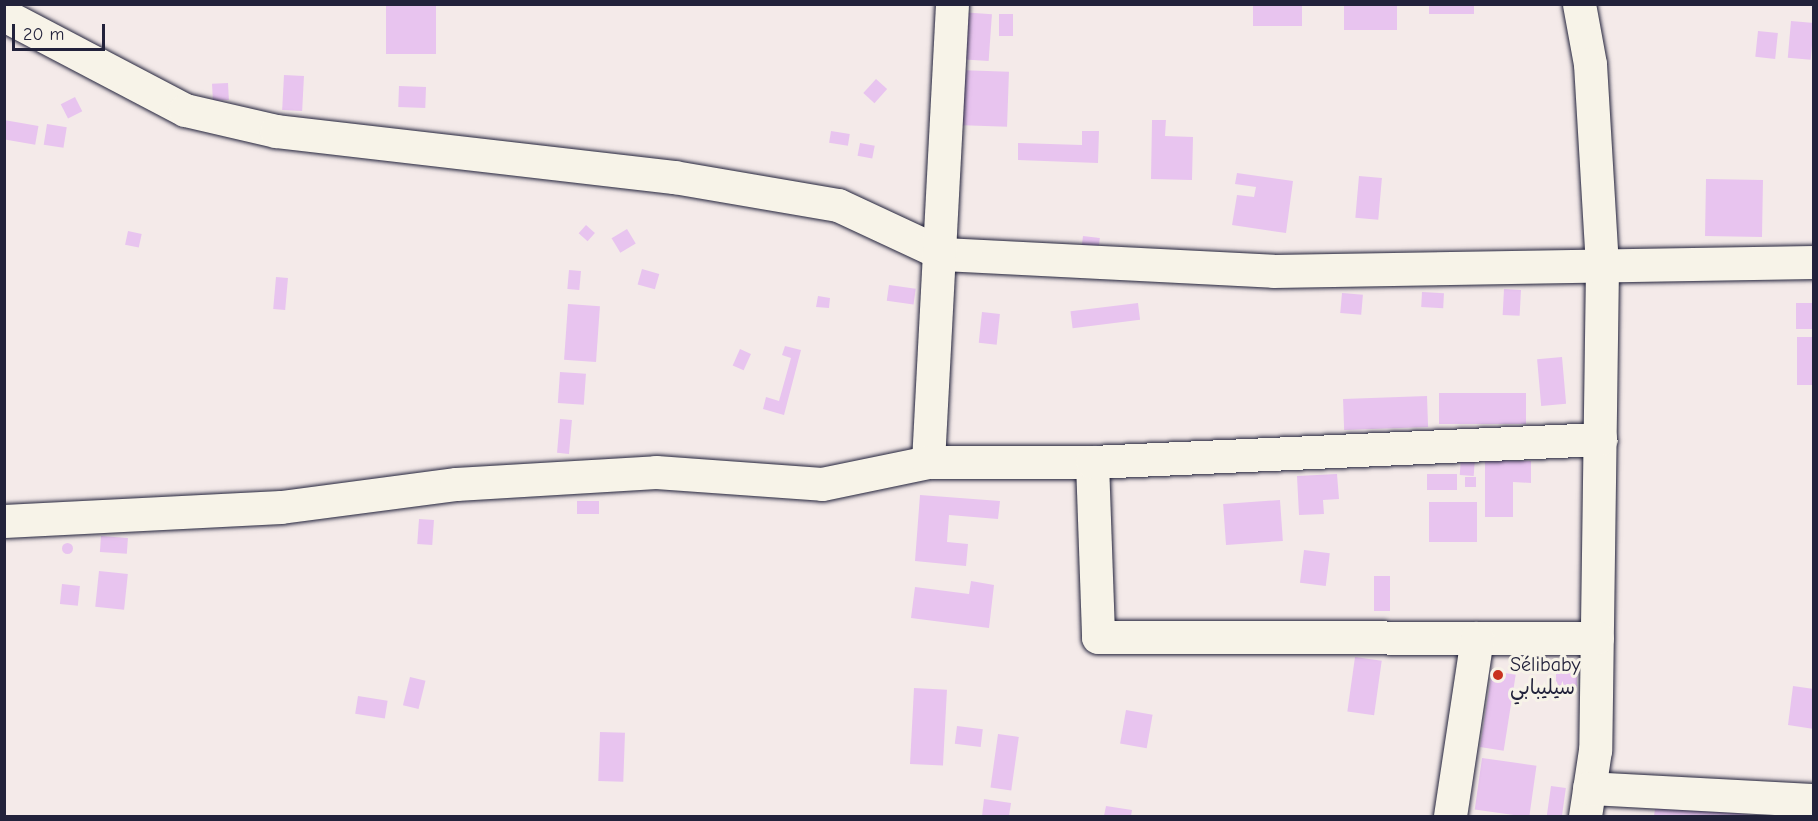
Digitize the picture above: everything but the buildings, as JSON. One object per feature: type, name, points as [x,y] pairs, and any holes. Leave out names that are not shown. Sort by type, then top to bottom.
[{"type":"street","points":[[928,462],[943,254],[952,4]]},
{"type":"street","points":[[1579,4],[1590,64],[1602,267],[1597,638],[1587,802],[1814,801]]},
{"type":"street","points":[[7,15],[186,110],[276,130],[674,177],[838,205],[943,254],[1273,271],[1814,262]]},
{"type":"street","points":[[4,522],[281,507],[456,484],[656,472],[822,484],[928,462],[1092,462],[1600,439]]},
{"type":"street","points":[[1092,462],[1098,637],[1597,638]]},
{"type":"street","points":[[1450,816],[1477,638]]},
{"type":"place","name":"Sélibaby سيليبابي","points":[[1498,675]]}]
